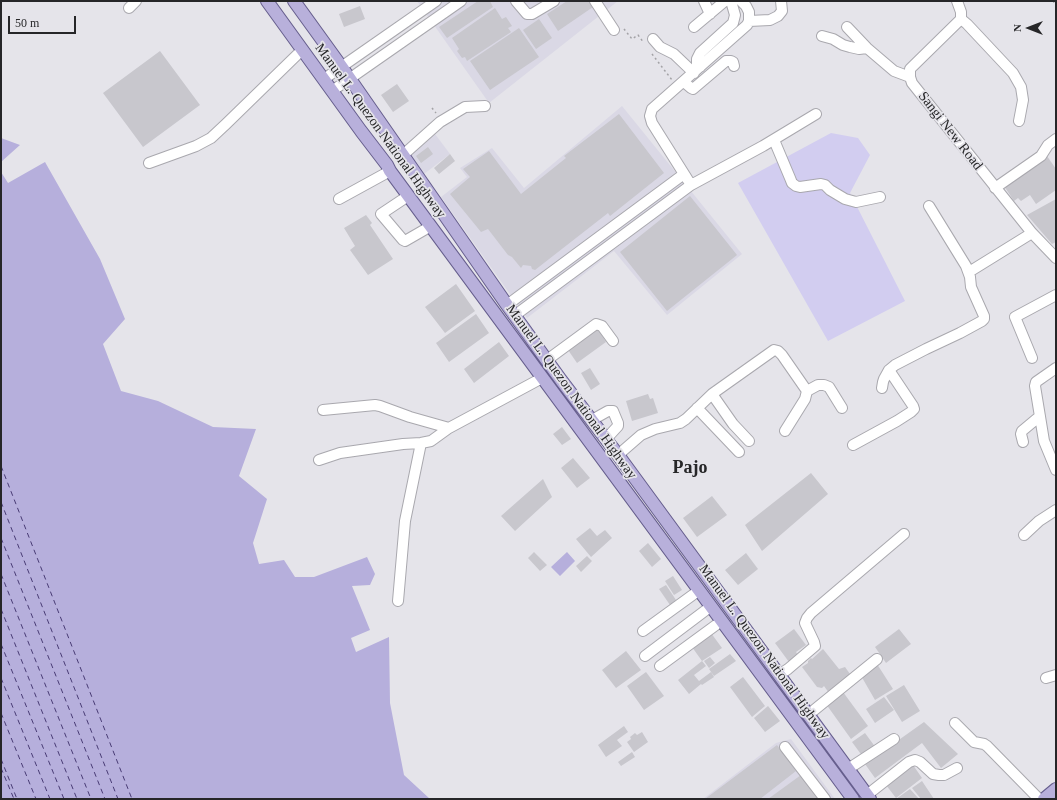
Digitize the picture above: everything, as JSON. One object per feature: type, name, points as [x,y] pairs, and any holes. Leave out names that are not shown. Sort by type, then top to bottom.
[{"type":"main road","name":"Manuel L. Quezon National Highway","points":[[267,1],[408,196],[853,799]]},
{"type":"main road","name":"Manuel L. Quezon National Highway","points":[[294,1],[341,66],[514,316],[618,455],[868,797]]},
{"type":"main road","points":[[595,450],[606,439]]},
{"type":"main road","points":[[685,570],[682,575],[683,579],[844,799]]},
{"type":"main road","points":[[1044,799],[1056,789]]},
{"type":"street","points":[[324,79],[436,1]]},
{"type":"street","points":[[332,90],[461,1]]},
{"type":"street","points":[[516,1],[527,14],[532,14],[554,1]]},
{"type":"street","points":[[595,1],[614,30]]},
{"type":"street","points":[[704,1],[710,14]]},
{"type":"street","points":[[694,27],[726,1]]},
{"type":"street","points":[[697,70],[697,59],[700,53],[734,23],[735,15],[731,1]]},
{"type":"street","points":[[691,185],[652,123],[650,116],[652,109],[747,25],[749,21],[749,12],[741,1]]},
{"type":"street","points":[[749,21],[770,20],[778,16],[782,11],[781,1]]},
{"type":"street","points":[[956,1],[961,12],[960,19],[967,24],[1013,73],[1021,86],[1023,100],[1019,121]]},
{"type":"street","name":"Sangi New Road","points":[[960,19],[910,69],[912,83],[1032,233],[1056,258]]},
{"type":"street","points":[[847,27],[867,48],[894,71],[910,76]]},
{"type":"street","points":[[822,36],[834,39],[843,45],[850,47],[859,49],[867,48]]},
{"type":"street","points":[[650,42],[674,54],[697,70]]},
{"type":"street","points":[[149,163],[196,146],[211,138],[302,50]]},
{"type":"street","points":[[680,84],[693,89],[726,61],[731,60],[734,66]]},
{"type":"street","points":[[403,155],[440,122],[464,107],[485,106]]},
{"type":"street","points":[[514,316],[691,185],[774,140],[816,114]]},
{"type":"street","points":[[995,188],[1041,156],[1048,145],[1056,139]]},
{"type":"street","points":[[774,140],[792,183],[796,186],[825,185],[830,190],[845,199],[856,202],[880,197]]},
{"type":"street","points":[[339,199],[390,171]]},
{"type":"street","points":[[507,305],[684,174]]},
{"type":"street","points":[[408,196],[381,214],[405,241],[431,226]]},
{"type":"street","points":[[882,388],[882,382],[889,370],[895,365],[966,330],[984,319],[971,287],[968,272],[929,206]]},
{"type":"street","points":[[968,272],[1032,233]]},
{"type":"street","points":[[553,271],[561,281]]},
{"type":"street","points":[[1032,358],[1015,317],[1056,294]]},
{"type":"street","points":[[547,360],[596,324],[602,326],[613,341]]},
{"type":"street","points":[[618,455],[641,436],[655,429],[680,423],[686,420],[712,394],[774,350],[778,351],[782,355],[807,391]]},
{"type":"street","points":[[1056,368],[1048,372],[1035,384],[1044,441],[1056,470]]},
{"type":"street","points":[[853,445],[897,421],[914,409],[889,370]]},
{"type":"street","points":[[319,460],[340,453],[431,441],[449,428],[542,378]]},
{"type":"street","points":[[785,430],[805,399],[807,391],[818,384],[829,387],[842,408]]},
{"type":"street","points":[[712,394],[733,424],[749,442]]},
{"type":"street","points":[[323,410],[375,405],[449,428]]},
{"type":"street","points":[[697,408],[739,452]]},
{"type":"street","points":[[592,420],[608,411],[613,411],[618,426],[606,439]]},
{"type":"street","points":[[1023,442],[1021,434],[1022,431],[1040,416]]},
{"type":"street","points":[[398,601],[405,521],[421,443]]},
{"type":"street","points":[[1024,535],[1039,521],[1056,510]]},
{"type":"street","points":[[779,675],[815,646],[805,623],[811,613],[904,534]]},
{"type":"street","points":[[643,631],[694,594]]},
{"type":"street","points":[[645,656],[706,610]]},
{"type":"street","points":[[660,666],[716,625]]},
{"type":"street","points":[[808,715],[877,659]]},
{"type":"street","points":[[955,723],[974,742],[987,746],[1039,799]]},
{"type":"street","points":[[848,769],[894,739]]},
{"type":"street","points":[[785,747],[825,799]]},
{"type":"street","points":[[868,797],[909,762],[915,760],[920,762],[933,774],[939,776],[957,768]]},
{"type":"path","points":[[1053,1],[1056,4]]},
{"type":"path","points":[[614,30],[621,25],[632,39],[638,35],[650,42]]},
{"type":"path","points":[[651,52],[680,84]]},
{"type":"shaded area","points":[[417,1],[618,1],[489,103]]},
{"type":"shaded area","points":[[622,106],[742,254],[667,315],[614,251],[527,318],[441,197],[467,177],[460,168],[492,148],[524,188]]},
{"type":"shaded area","points":[[831,133],[858,138],[870,155],[850,193],[905,301],[828,341],[738,183]]},
{"type":"shaded area","points":[[435,134],[450,154],[424,174],[409,155]]},
{"type":"shaded area","points":[[1,138],[20,145],[1,162]]},
{"type":"shaded area","points":[[45,162],[100,259],[125,319],[103,344],[121,391],[158,401],[213,427],[256,429],[239,476],[267,499],[253,543],[259,564],[284,560],[295,577],[314,577],[367,557],[375,574],[370,585],[352,586],[370,630],[351,638],[356,652],[389,637],[390,703],[404,775],[430,799],[1,799],[1,172],[8,183]]},
{"type":"shaded area","points":[[567,552],[575,561],[560,576],[551,567]]},
{"type":"shaded area","points":[[791,739],[835,799],[703,799],[776,743]]},
{"type":"building","points":[[478,1],[490,1],[493,7],[447,38],[439,27]]},
{"type":"building","points":[[567,1],[589,1],[593,7],[558,31],[547,14]]},
{"type":"building","points":[[360,6],[365,19],[344,27],[339,14]]},
{"type":"building","points":[[495,8],[502,19],[506,17],[512,26],[508,28],[511,32],[467,61],[465,57],[462,58],[457,51],[459,49],[452,38]]},
{"type":"building","points":[[539,19],[552,38],[536,49],[523,30]]},
{"type":"building","points":[[519,28],[539,57],[490,90],[470,61]]},
{"type":"building","points":[[160,51],[200,105],[143,147],[103,93]]},
{"type":"building","points":[[397,84],[409,101],[393,112],[381,95]]},
{"type":"building","points":[[619,114],[664,173],[610,216],[608,213],[535,270],[532,269],[531,266],[523,265],[521,268],[512,257],[508,255],[488,229],[481,232],[450,194],[470,177],[463,169],[489,151],[521,194],[566,158],[564,156]]},
{"type":"building","points":[[428,147],[433,154],[421,163],[416,156]]},
{"type":"building","points":[[450,154],[455,161],[439,174],[434,168]]},
{"type":"building","points":[[1047,156],[1056,169],[1056,190],[1036,204],[1030,195],[1021,201],[1018,198],[1014,201],[1004,186]]},
{"type":"building","points":[[690,196],[737,255],[667,311],[620,252]]},
{"type":"building","points":[[1056,199],[1056,242],[1052,244],[1027,215]]},
{"type":"building","points":[[366,215],[372,223],[370,225],[393,259],[368,275],[350,250],[355,246],[344,228]]},
{"type":"building","points":[[456,284],[475,311],[445,333],[425,307]]},
{"type":"building","points":[[476,314],[489,333],[449,362],[436,343]]},
{"type":"building","points":[[597,327],[606,342],[577,363],[566,347]]},
{"type":"building","points":[[499,342],[509,356],[474,383],[464,369]]},
{"type":"building","points":[[590,368],[600,384],[591,390],[581,373]]},
{"type":"building","points":[[648,394],[650,399],[653,398],[658,413],[632,421],[626,401]]},
{"type":"building","points":[[562,427],[571,439],[562,445],[553,434]]},
{"type":"building","points":[[573,458],[590,478],[577,488],[561,468]]},
{"type":"building","points":[[811,473],[828,494],[762,551],[745,525]]},
{"type":"building","points":[[543,479],[552,497],[515,531],[501,516]]},
{"type":"building","points":[[712,496],[727,515],[697,537],[683,518]]},
{"type":"building","points":[[590,528],[597,536],[605,530],[612,538],[591,557],[576,539]]},
{"type":"building","points":[[648,543],[661,559],[652,567],[639,551]]},
{"type":"building","points":[[534,552],[547,565],[540,571],[528,558]]},
{"type":"building","points":[[746,553],[758,569],[738,585],[725,570]]},
{"type":"building","points":[[587,556],[592,561],[581,572],[576,566]]},
{"type":"building","points":[[673,576],[682,590],[674,595],[665,581]]},
{"type":"building","points":[[666,585],[676,600],[670,605],[659,589]]},
{"type":"building","points":[[794,629],[806,645],[796,652],[798,655],[789,662],[775,643]]},
{"type":"building","points":[[899,629],[911,644],[886,663],[875,647]]},
{"type":"building","points":[[711,633],[722,648],[702,661],[692,647]]},
{"type":"building","points":[[823,649],[839,669],[845,667],[850,674],[838,684],[841,687],[829,693],[824,686],[822,688],[817,687],[802,667]]},
{"type":"building","points":[[626,651],[641,670],[616,688],[602,670]]},
{"type":"building","points":[[730,654],[736,661],[714,676],[709,669]]},
{"type":"building","points":[[710,657],[715,663],[709,668],[704,661]]},
{"type":"building","points":[[702,661],[706,666],[694,675],[699,681],[711,672],[714,677],[702,685],[701,684],[689,694],[678,680]]},
{"type":"building","points":[[877,664],[893,689],[875,700],[860,674]]},
{"type":"building","points":[[646,672],[664,696],[644,710],[627,686]]},
{"type":"building","points":[[743,677],[765,706],[752,717],[730,687]]},
{"type":"building","points":[[904,685],[920,711],[902,722],[886,696]]},
{"type":"building","points":[[843,692],[868,726],[851,739],[826,704]]},
{"type":"building","points":[[884,697],[894,710],[875,723],[866,709]]},
{"type":"building","points":[[768,706],[780,721],[765,732],[754,718]]},
{"type":"building","points":[[924,722],[958,754],[941,768],[922,743],[875,778],[865,764]]},
{"type":"building","points":[[624,726],[628,732],[617,740],[622,746],[606,757],[598,745]]},
{"type":"building","points":[[642,732],[648,742],[634,752],[627,742],[635,733],[637,735]]},
{"type":"building","points":[[865,733],[876,748],[863,757],[852,742]]},
{"type":"building","points":[[777,745],[796,771],[760,799],[705,799]]},
{"type":"building","points":[[632,752],[635,757],[621,766],[618,762]]},
{"type":"building","points":[[913,765],[922,778],[896,798],[886,785]]},
{"type":"building","points":[[801,775],[818,799],[768,799]]},
{"type":"building","points":[[922,781],[934,799],[921,799],[912,788]]},
{"type":"building","points":[[910,789],[919,799],[896,799]]},
{"type":"ferry route","points":[[1,466],[132,799]]},
{"type":"ferry route","points":[[1,502],[118,799]]},
{"type":"ferry route","points":[[1,538],[105,799]]},
{"type":"ferry route","points":[[1,574],[91,799]]},
{"type":"ferry route","points":[[1,609],[77,799]]},
{"type":"ferry route","points":[[1,644],[64,799]]},
{"type":"ferry route","points":[[1,678],[50,799]]},
{"type":"ferry route","points":[[1,713],[36,799]]},
{"type":"ferry route","points":[[1,759],[17,799]]},
{"type":"ferry route","points":[[1,768],[14,799]]},
{"type":"district","name":"Pajo","points":[[690,468]]}]
